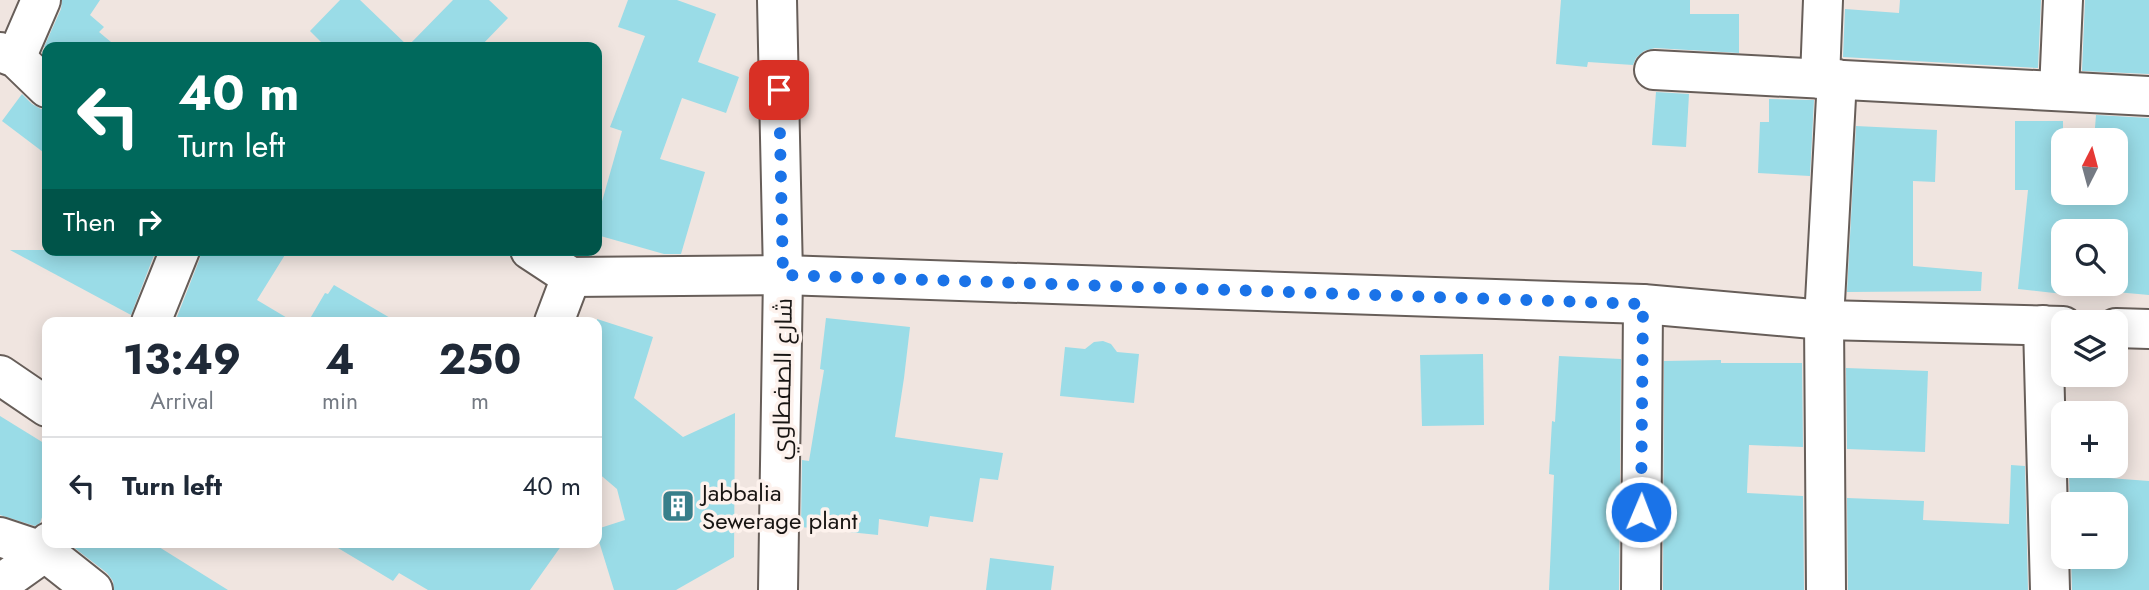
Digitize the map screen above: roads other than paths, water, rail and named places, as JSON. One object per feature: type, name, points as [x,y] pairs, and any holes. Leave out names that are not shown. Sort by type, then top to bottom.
[{"type":"street","points":[[41,0],[8,55],[42,84]]},
{"type":"street","name":"شارع الصفطاوي","points":[[776,0],[783,275],[778,590]]},
{"type":"street","points":[[1823,0],[1828,79],[1824,320],[1826,590]]},
{"type":"street","points":[[2059,91],[2063,0]]},
{"type":"street","points":[[1654,70],[2149,96]]},
{"type":"street","points":[[152,317],[178,256]]},
{"type":"street","points":[[539,256],[571,277],[783,275],[1643,304],[1824,320],[2051,325]]},
{"type":"street","points":[[556,317],[571,277]]},
{"type":"street","points":[[1641,590],[1643,304]]},
{"type":"street","points":[[2128,328],[2149,329]]},
{"type":"street","points":[[0,375],[42,404]]},
{"type":"street","points":[[2050,590],[2052,387]]},
{"type":"street","points":[[0,537],[42,546]]},
{"type":"street","points":[[0,584],[46,548]]},
{"type":"street","points":[[48,548],[93,590]]},
{"type":"place","name":"Jabbalia Sewerage plant","points":[[678,506]]}]
